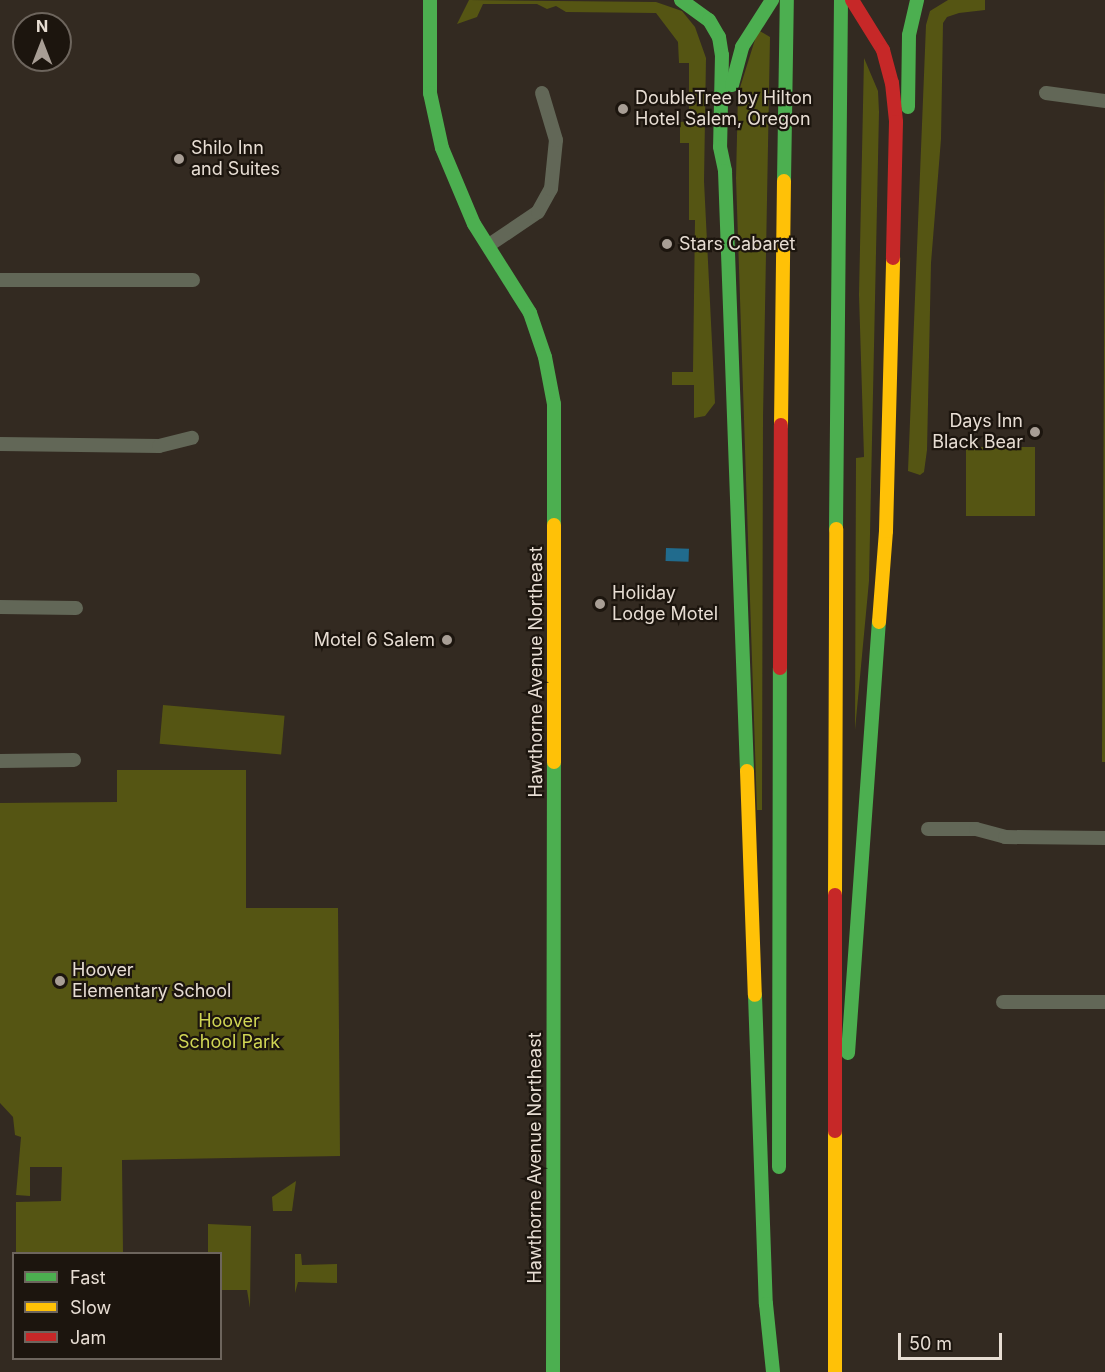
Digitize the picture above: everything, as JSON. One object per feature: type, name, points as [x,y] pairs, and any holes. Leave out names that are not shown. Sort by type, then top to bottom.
[{"type":"main road","name":"Hawthorne Avenue Northeast","points":[[430,0],[429,79],[434,124],[454,180],[489,245],[530,313],[545,357],[555,414],[553,1372]]},
{"type":"main road","points":[[681,0],[700,11],[719,37],[720,147],[725,171]]},
{"type":"main road","points":[[772,0],[755,22],[735,66],[725,171],[766,1305],[773,1372]]},
{"type":"main road","points":[[780,1187],[787,0]]},
{"type":"main road","points":[[835,1372],[841,0]]},
{"type":"main road","points":[[835,1139],[852,1026],[881,610],[896,184],[892,83],[878,40],[852,0]]},
{"type":"main road","points":[[896,184],[907,131],[909,35],[917,0]]},
{"type":"main road","points":[[780,1268],[780,1372]]},
{"type":"street","points":[[489,245],[538,212],[551,189],[556,140],[542,93]]},
{"type":"street","points":[[1046,93],[1105,101]]},
{"type":"street","points":[[0,280],[193,280]]},
{"type":"street","points":[[0,444],[159,446],[192,438]]},
{"type":"street","points":[[0,607],[76,608]]},
{"type":"street","points":[[0,760],[74,760]]},
{"type":"street","points":[[928,829],[976,829],[1005,837],[1105,838]]},
{"type":"street","points":[[1003,1002],[1105,1002]]},
{"type":"green space","points":[[469,0],[656,2],[682,11],[695,27],[706,58],[704,181],[715,403],[705,416],[694,418],[694,385],[672,385],[672,372],[693,372],[695,220],[689,220],[689,143],[680,143],[680,122],[689,121],[689,63],[679,63],[678,42],[656,13],[566,12],[556,6],[547,9],[537,4],[483,4],[477,17],[457,24]]},
{"type":"green space","points":[[948,0],[985,0],[985,10],[959,13],[947,17],[943,23],[941,139],[931,263],[927,450],[924,472],[920,475],[908,471],[926,25],[930,11]]},
{"type":"green space","points":[[758,30],[770,37],[763,417],[762,810],[757,810],[736,178],[738,94]]},
{"type":"green space","points":[[864,58],[878,91],[879,112],[869,581],[855,730],[856,458],[864,457],[859,295]]},
{"type":"green space","points":[[1105,150],[1105,762],[1102,762]]},
{"type":"green space","points":[[966,447],[1035,447],[1035,516],[966,516]]},
{"type":"green space","points":[[163,705],[285,716],[281,754],[160,744]]},
{"type":"green space","name":"Hoover School Park","points":[[117,770],[246,770],[246,908],[338,908],[340,1156],[122,1160],[123,1252],[16,1252],[16,1202],[61,1201],[62,1167],[30,1167],[30,1196],[16,1195],[21,1137],[15,1135],[13,1117],[0,1103],[0,803],[117,802]]},
{"type":"green space","points":[[296,1181],[292,1211],[273,1211],[272,1197]]},
{"type":"green space","points":[[208,1224],[251,1226],[250,1308],[247,1290],[222,1290],[222,1252],[208,1252]]},
{"type":"green space","points":[[295,1254],[301,1254],[302,1265],[337,1264],[337,1283],[298,1282],[295,1293]]},
{"type":"water","points":[[666,548],[689,549],[689,562],[666,561]]},
{"type":"traffic: fast","points":[[430,0],[430,93],[442,148],[474,224],[530,313],[545,357],[554,404],[554,525]]},
{"type":"traffic: fast","points":[[681,0],[709,20],[719,37],[722,55],[720,147],[725,171],[747,771]]},
{"type":"traffic: fast","points":[[732,85],[742,47],[772,0]]},
{"type":"traffic: fast","points":[[784,181],[787,0]]},
{"type":"traffic: fast","points":[[836,529],[841,0]]},
{"type":"traffic: fast","points":[[908,107],[909,35],[917,0]]},
{"type":"traffic: fast","points":[[848,1053],[879,622]]},
{"type":"traffic: fast","points":[[779,1167],[780,668]]},
{"type":"traffic: fast","points":[[553,1372],[554,762]]},
{"type":"traffic: fast","points":[[755,995],[766,1304],[773,1372]]},
{"type":"traffic: slow","points":[[781,425],[784,181]]},
{"type":"traffic: slow","points":[[879,622],[886,531],[893,258]]},
{"type":"traffic: slow","points":[[554,525],[554,762]]},
{"type":"traffic: slow","points":[[835,895],[836,529]]},
{"type":"traffic: slow","points":[[747,771],[755,995]]},
{"type":"traffic: slow","points":[[835,1131],[835,1372]]},
{"type":"traffic: jam","points":[[852,0],[883,50],[892,83],[896,122],[893,258]]},
{"type":"traffic: jam","points":[[780,668],[781,425]]},
{"type":"traffic: jam","points":[[835,895],[835,1131]]},
{"type":"place","name":"DoubleTree by Hilton Hotel Salem, Oregon","points":[[623,109]]},
{"type":"place","name":"Shilo Inn and Suites","points":[[179,159]]},
{"type":"place","name":"Stars Cabaret","points":[[667,244]]},
{"type":"place","name":"Days Inn Black Bear","points":[[1035,432]]},
{"type":"place","name":"Holiday Lodge Motel","points":[[600,604]]},
{"type":"place","name":"Motel 6 Salem","points":[[447,640]]},
{"type":"place","name":"Hoover Elementary School","points":[[60,981]]}]
